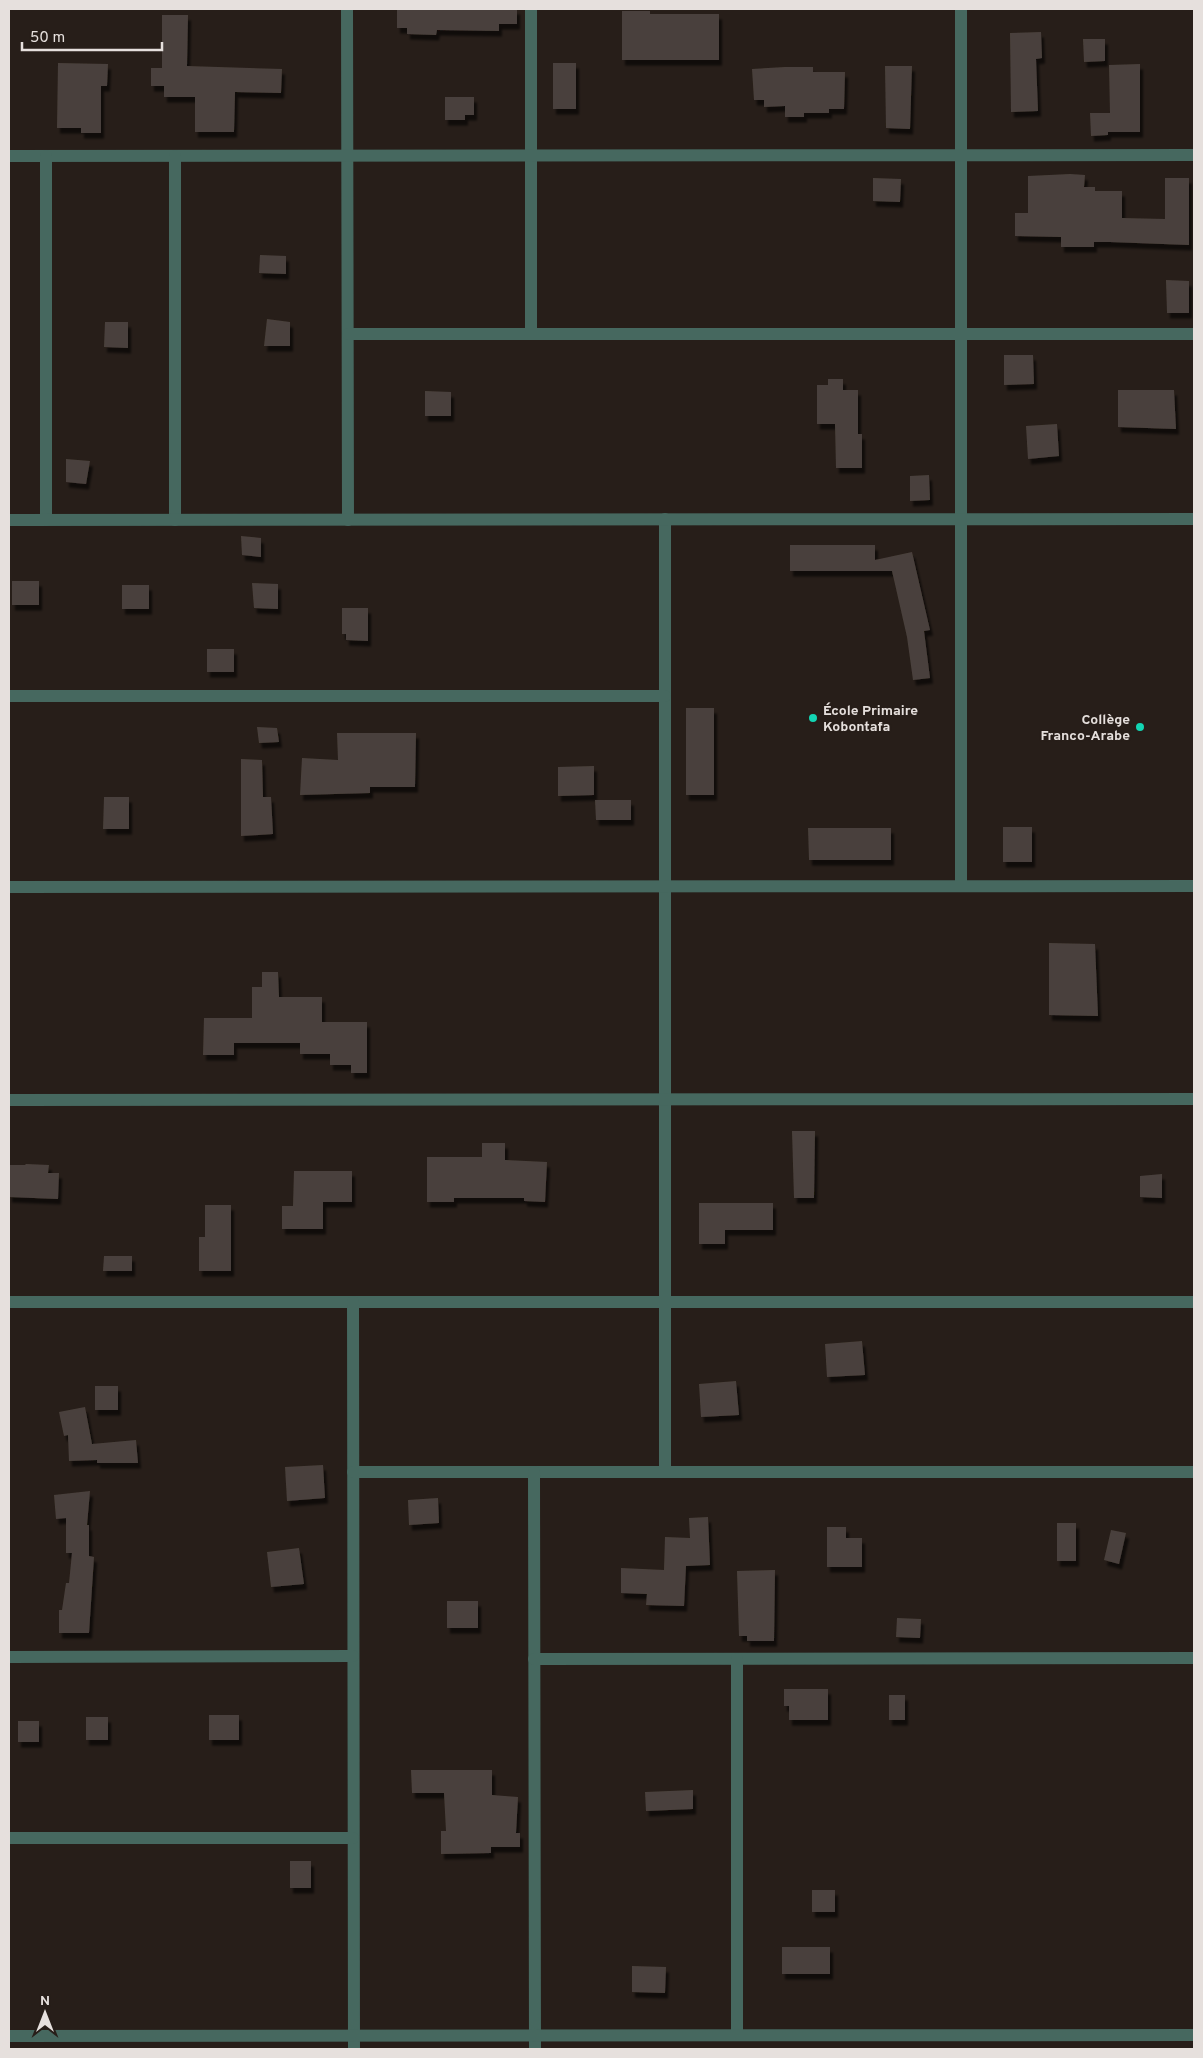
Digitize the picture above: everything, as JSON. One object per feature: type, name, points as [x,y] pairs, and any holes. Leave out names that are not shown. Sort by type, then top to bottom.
[{"type":"street","points":[[347,9],[348,520]]},
{"type":"street","points":[[531,9],[531,334]]},
{"type":"street","points":[[961,9],[961,886]]},
{"type":"street","points":[[9,156],[1194,155]]},
{"type":"street","points":[[46,156],[46,520]]},
{"type":"street","points":[[175,156],[175,520]]},
{"type":"street","points":[[348,334],[1194,334]]},
{"type":"street","points":[[665,519],[665,1472]]},
{"type":"street","points":[[9,520],[1194,519]]},
{"type":"street","points":[[9,696],[665,696]]},
{"type":"street","points":[[9,887],[1194,886]]},
{"type":"street","points":[[9,1100],[1194,1099]]},
{"type":"street","points":[[9,1302],[1194,1302]]},
{"type":"street","points":[[353,1302],[354,2049]]},
{"type":"street","points":[[353,1472],[1194,1472]]},
{"type":"street","points":[[534,1472],[535,2049]]},
{"type":"street","points":[[9,1657],[354,1656]]},
{"type":"street","points":[[534,1659],[1194,1658]]},
{"type":"street","points":[[737,1659],[737,2035]]},
{"type":"street","points":[[9,1838],[354,1838]]},
{"type":"street","points":[[9,2036],[1194,2035]]},
{"type":"building","points":[[397,9],[517,9],[517,24],[499,24],[499,31],[437,30],[436,35],[407,34],[407,28],[397,28]]},
{"type":"building","points":[[622,11],[650,11],[650,14],[719,14],[719,60],[622,60]]},
{"type":"building","points":[[162,15],[188,15],[187,66],[282,69],[281,93],[235,92],[234,132],[195,132],[195,97],[164,97],[164,86],[151,86],[151,68],[162,68]]},
{"type":"building","points":[[1041,32],[1042,58],[1036,59],[1038,111],[1011,112],[1010,33]]},
{"type":"building","points":[[1083,39],[1105,39],[1105,61],[1084,62]]},
{"type":"building","points":[[58,63],[108,64],[107,86],[101,86],[101,133],[81,133],[81,128],[57,128]]},
{"type":"building","points":[[553,63],[576,63],[576,109],[553,109]]},
{"type":"building","points":[[1140,64],[1140,132],[1108,132],[1108,135],[1091,136],[1090,113],[1110,113],[1109,65]]},
{"type":"building","points":[[885,66],[912,66],[910,129],[886,128]]},
{"type":"building","points":[[813,67],[813,72],[845,72],[844,109],[829,109],[829,113],[804,113],[804,117],[785,117],[785,106],[764,107],[764,100],[754,100],[752,69]]},
{"type":"building","points":[[445,97],[474,97],[474,115],[465,115],[465,120],[445,120]]},
{"type":"building","points":[[1085,175],[1084,187],[1095,187],[1095,191],[1122,191],[1122,218],[1165,219],[1165,178],[1189,178],[1189,245],[1094,242],[1094,247],[1061,247],[1061,237],[1015,236],[1015,213],[1028,213],[1028,176]]},
{"type":"building","points":[[873,178],[901,179],[900,202],[873,201]]},
{"type":"building","points":[[260,255],[286,256],[286,274],[259,273]]},
{"type":"building","points":[[1166,280],[1189,281],[1189,313],[1167,313]]},
{"type":"building","points":[[267,319],[290,322],[290,346],[264,346]]},
{"type":"building","points":[[105,322],[128,322],[128,348],[104,347]]},
{"type":"building","points":[[1004,355],[1033,355],[1034,384],[1004,385]]},
{"type":"building","points":[[828,379],[843,379],[843,390],[858,390],[858,434],[862,434],[862,468],[836,468],[835,424],[817,424],[817,385],[828,385]]},
{"type":"building","points":[[1118,390],[1174,390],[1176,429],[1118,427]]},
{"type":"building","points":[[425,391],[451,392],[451,416],[425,416]]},
{"type":"building","points":[[1057,424],[1059,456],[1028,459],[1026,426]]},
{"type":"building","points":[[66,459],[90,461],[86,484],[66,482]]},
{"type":"building","points":[[929,475],[930,500],[910,501],[910,476]]},
{"type":"building","points":[[241,536],[261,538],[261,557],[242,555]]},
{"type":"building","points":[[790,545],[875,545],[875,560],[912,552],[930,630],[924,631],[930,678],[913,680],[907,637],[892,571],[790,571]]},
{"type":"building","points":[[12,581],[39,581],[39,605],[12,605]]},
{"type":"building","points":[[252,583],[278,584],[278,609],[254,608]]},
{"type":"building","points":[[122,585],[149,585],[149,609],[122,609]]},
{"type":"building","points":[[342,608],[368,608],[368,641],[346,640],[346,634],[342,634]]},
{"type":"building","points":[[207,649],[234,649],[234,672],[207,672]]},
{"type":"building","points":[[686,708],[714,708],[714,795],[686,795]]},
{"type":"building","points":[[257,727],[277,728],[279,742],[259,743]]},
{"type":"building","points":[[337,733],[416,733],[415,787],[370,787],[370,793],[300,795],[302,758],[338,760]]},
{"type":"building","points":[[241,759],[262,760],[263,797],[271,797],[273,834],[241,836]]},
{"type":"building","points":[[594,766],[594,795],[558,796],[558,767]]},
{"type":"building","points":[[104,797],[129,797],[129,829],[103,829]]},
{"type":"building","points":[[595,800],[631,800],[631,820],[596,820]]},
{"type":"building","points":[[1003,827],[1032,827],[1032,862],[1003,862]]},
{"type":"building","points":[[808,828],[891,828],[891,860],[809,860]]},
{"type":"building","points":[[1049,943],[1095,944],[1098,1016],[1049,1015]]},
{"type":"building","points":[[262,972],[278,972],[279,997],[322,997],[322,1022],[367,1022],[367,1073],[351,1073],[351,1065],[330,1065],[330,1054],[300,1054],[300,1043],[234,1043],[234,1055],[203,1055],[204,1018],[252,1018],[252,987],[262,987]]},
{"type":"building","points":[[792,1131],[815,1131],[814,1198],[794,1198]]},
{"type":"building","points":[[482,1143],[505,1143],[505,1160],[547,1162],[545,1202],[524,1201],[524,1198],[454,1198],[454,1202],[427,1202],[427,1157],[482,1157]]},
{"type":"building","points":[[9,1165],[49,1165],[48,1173],[59,1173],[58,1199],[9,1197]]},
{"type":"building","points":[[294,1171],[352,1171],[352,1202],[323,1202],[323,1229],[282,1229],[282,1206],[293,1206]]},
{"type":"building","points":[[1162,1174],[1162,1198],[1140,1197],[1140,1176]]},
{"type":"building","points":[[699,1203],[773,1203],[773,1230],[725,1230],[725,1244],[699,1244]]},
{"type":"building","points":[[205,1205],[231,1205],[231,1271],[199,1271],[199,1237],[205,1237]]},
{"type":"building","points":[[104,1256],[132,1256],[132,1271],[103,1271]]},
{"type":"building","points":[[862,1341],[865,1375],[827,1377],[825,1344]]},
{"type":"building","points":[[736,1381],[739,1415],[701,1417],[699,1384]]},
{"type":"building","points":[[95,1386],[118,1386],[118,1410],[95,1410]]},
{"type":"building","points":[[85,1407],[92,1444],[136,1440],[138,1463],[97,1463],[97,1460],[69,1461],[68,1435],[64,1436],[59,1412]]},
{"type":"building","points":[[323,1465],[325,1498],[287,1501],[285,1467]]},
{"type":"building","points":[[90,1491],[87,1525],[89,1525],[89,1556],[94,1557],[89,1633],[59,1633],[59,1610],[62,1610],[66,1583],[69,1583],[72,1553],[66,1553],[66,1518],[56,1519],[54,1495]]},
{"type":"building","points":[[438,1498],[439,1523],[409,1525],[408,1500]]},
{"type":"building","points":[[708,1517],[710,1565],[686,1566],[684,1606],[646,1605],[647,1594],[621,1593],[621,1568],[664,1570],[665,1537],[690,1538],[689,1518]]},
{"type":"building","points":[[1057,1523],[1076,1523],[1076,1561],[1057,1561]]},
{"type":"building","points":[[827,1527],[846,1527],[846,1538],[862,1538],[862,1567],[827,1567]]},
{"type":"building","points":[[1111,1530],[1126,1533],[1119,1564],[1104,1560]]},
{"type":"building","points":[[299,1548],[304,1584],[271,1587],[267,1552]]},
{"type":"building","points":[[775,1570],[774,1641],[747,1641],[747,1636],[739,1636],[737,1571]]},
{"type":"building","points":[[447,1601],[478,1601],[478,1628],[447,1628]]},
{"type":"building","points":[[897,1618],[921,1619],[920,1638],[896,1637]]},
{"type":"building","points":[[784,1689],[828,1689],[828,1720],[789,1720],[789,1706],[784,1706]]},
{"type":"building","points":[[889,1695],[905,1695],[905,1720],[889,1720]]},
{"type":"building","points":[[209,1715],[239,1715],[239,1740],[209,1740]]},
{"type":"building","points":[[86,1717],[108,1717],[108,1740],[86,1740]]},
{"type":"building","points":[[18,1721],[39,1721],[39,1742],[18,1742]]},
{"type":"building","points":[[411,1770],[492,1770],[492,1795],[518,1797],[516,1833],[520,1833],[520,1847],[491,1847],[491,1853],[441,1854],[441,1831],[446,1831],[444,1793],[412,1793]]},
{"type":"building","points":[[693,1790],[693,1809],[646,1811],[645,1792]]},
{"type":"building","points":[[290,1861],[311,1861],[311,1888],[290,1888]]},
{"type":"building","points":[[812,1890],[835,1890],[835,1912],[812,1912]]},
{"type":"building","points":[[782,1947],[830,1947],[830,1974],[782,1974]]},
{"type":"building","points":[[632,1966],[666,1967],[665,1993],[632,1992]]},
{"type":"place","name":"École Primaire Kobontafa","points":[[813,718]]},
{"type":"place","name":"Collège Franco-Arabe","points":[[1140,727]]}]
